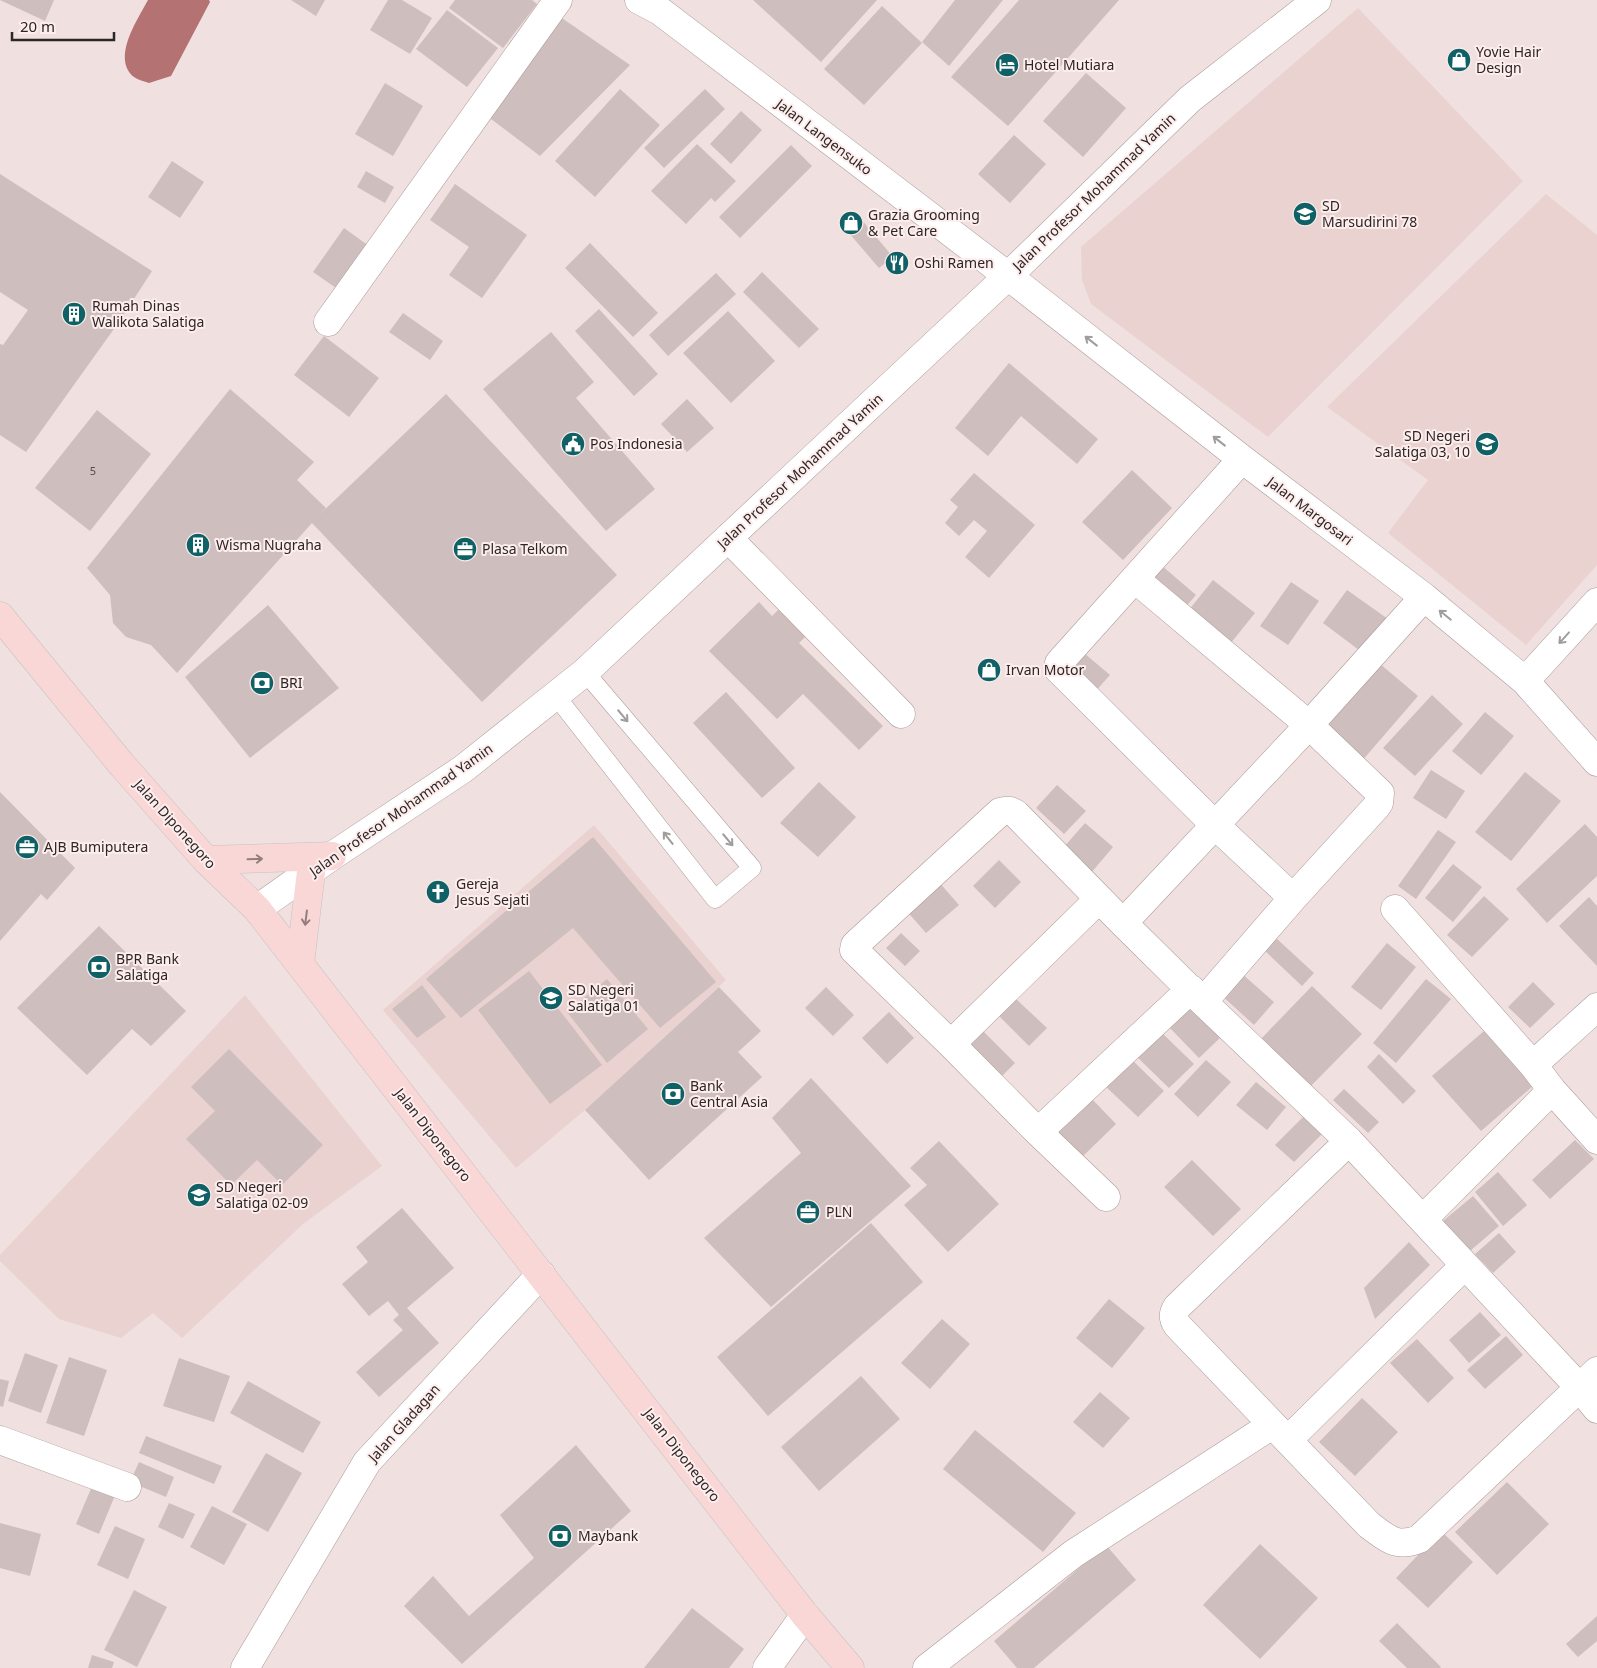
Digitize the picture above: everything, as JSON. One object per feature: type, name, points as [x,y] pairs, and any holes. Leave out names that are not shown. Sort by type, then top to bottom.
[{"type":"main road","name":"Jalan Diponegoro","points":[[0,616],[122,765],[206,860],[257,909],[805,1615],[850,1668]]},
{"type":"main road","points":[[206,860],[332,856]]},
{"type":"main road","points":[[300,964],[311,872]]},
{"type":"street","points":[[328,322],[558,0]]},
{"type":"street","name":"Jalan Langensuko","points":[[639,0],[660,11],[1008,276]]},
{"type":"street","name":"Jalan Profesor Mohammad Yamin","points":[[257,909],[332,856],[463,769],[585,672],[1008,276],[1190,99],[1317,0]]},
{"type":"street","name":"Jalan Margosari","points":[[1008,276],[1424,598],[1525,681],[1597,762]]},
{"type":"street","points":[[1242,459],[1061,661],[1058,669],[1216,826],[1293,898]]},
{"type":"street","points":[[728,538],[901,714]]},
{"type":"street","points":[[1038,1132],[1197,996],[1293,898],[1376,806],[1380,798],[1377,790],[1309,726],[1135,579]]},
{"type":"street","points":[[1123,923],[1309,726],[1424,598]]},
{"type":"street","points":[[1525,681],[1597,602]]},
{"type":"street","points":[[1106,1197],[1038,1132],[951,1044],[854,952],[855,945],[1000,812],[1005,810],[1016,814],[1197,996],[1349,1142],[1465,1265],[1588,1379],[1597,1409]]},
{"type":"street","points":[[951,1044],[1099,899]]},
{"type":"street","points":[[1395,909],[1597,1140]]},
{"type":"street","points":[[1533,1065],[1597,1007]]},
{"type":"street","points":[[1423,1219],[1552,1090]]},
{"type":"street","points":[[1349,1142],[1177,1307],[1174,1312],[1174,1321],[1369,1525],[1389,1539],[1406,1544],[1419,1540],[1588,1379]]},
{"type":"street","points":[[927,1668],[1073,1554],[1280,1432],[1465,1265]]},
{"type":"street","name":"Jalan Gladagan","points":[[245,1668],[367,1462],[542,1274]]},
{"type":"street","points":[[0,1440],[127,1487]]},
{"type":"street","points":[[767,1668],[805,1615]]},
{"type":"lane","points":[[556,696],[715,899],[752,868],[585,672]]},
{"type":"shaded area","points":[[148,0],[209,0],[210,2],[171,76],[149,83],[134,77],[128,69],[125,60],[129,38]]},
{"type":"shaded area","name":"SD Marsudirini 78","points":[[1358,8],[1523,181],[1268,437],[1091,304],[1082,280],[1081,247]]},
{"type":"shaded area","name":"SD Negeri Salatiga 03, 10","points":[[1546,194],[1597,235],[1597,565],[1526,645],[1388,533],[1428,480],[1327,407]]},
{"type":"shaded area","name":"SD Negeri Salatiga 01","points":[[594,825],[726,980],[585,1110],[516,1168],[383,1010]]},
{"type":"shaded area","name":"SD Negeri Salatiga 02-09","points":[[245,995],[382,1166],[303,1224],[182,1338],[153,1313],[121,1338],[59,1319],[0,1261],[0,1255]]},
{"type":"building","points":[[0,0],[54,0],[45,21]]},
{"type":"building","points":[[291,0],[325,0],[316,16]]},
{"type":"building","points":[[388,0],[402,0],[432,18],[410,54],[370,30]]},
{"type":"building","points":[[455,0],[532,0],[537,4],[503,48],[449,8]]},
{"type":"building","points":[[753,0],[877,0],[821,62]]},
{"type":"building","points":[[955,0],[1003,0],[949,66],[922,42]]},
{"type":"building","points":[[1019,0],[1119,0],[1008,126],[951,77]]},
{"type":"building","points":[[882,6],[922,43],[864,105],[824,69]]},
{"type":"building","points":[[447,10],[498,48],[467,87],[416,49]]},
{"type":"building","points":[[556,14],[630,65],[540,156],[487,116]]},
{"type":"building","points":[[1086,73],[1126,108],[1083,157],[1043,121]]},
{"type":"building","points":[[385,83],[423,106],[393,156],[355,134]]},
{"type":"building","points":[[620,89],[660,125],[595,197],[555,161]]},
{"type":"building","points":[[705,89],[725,109],[664,168],[644,148]]},
{"type":"building","points":[[741,111],[762,130],[731,164],[710,144]]},
{"type":"building","points":[[1014,135],[1046,164],[1010,203],[978,174]]},
{"type":"building","points":[[697,144],[736,181],[715,202],[711,198],[686,224],[651,191]]},
{"type":"building","points":[[791,145],[812,166],[740,238],[719,217]]},
{"type":"building","points":[[172,161],[204,182],[180,218],[148,197]]},
{"type":"building","points":[[366,171],[394,187],[385,203],[357,187]]},
{"type":"building","name":"Rumah Dinas Walikota Salatiga","points":[[0,174],[152,271],[121,319],[26,452],[0,435],[0,344],[3,345],[28,310],[0,292]]},
{"type":"building","points":[[455,184],[527,235],[482,298],[449,275],[469,247],[430,220]]},
{"type":"building","points":[[856,213],[893,257],[879,268],[842,225]]},
{"type":"building","points":[[344,228],[369,246],[339,290],[313,272]]},
{"type":"building","points":[[590,243],[658,313],[633,337],[565,268]]},
{"type":"building","points":[[762,272],[819,329],[799,348],[743,292]]},
{"type":"building","points":[[716,273],[736,294],[668,356],[649,335]]},
{"type":"building","points":[[599,309],[658,374],[634,396],[575,331]]},
{"type":"building","points":[[728,311],[775,361],[731,403],[683,353]]},
{"type":"building","points":[[403,313],[443,341],[430,360],[389,332]]},
{"type":"building","name":"Pos Indonesia","points":[[551,332],[594,382],[576,398],[655,489],[606,531],[483,389]]},
{"type":"building","points":[[324,336],[379,378],[349,417],[294,375]]},
{"type":"building","points":[[1009,363],[1098,439],[1077,464],[1021,416],[988,456],[955,428]]},
{"type":"building","points":[[230,389],[314,462],[297,480],[326,508],[317,517],[446,394],[617,575],[482,702],[312,523],[177,673],[151,645],[126,637],[113,623],[110,595],[87,568]]},
{"type":"building","points":[[687,399],[714,428],[687,452],[661,424]]},
{"type":"building","points":[[97,410],[151,454],[90,531],[35,488]]},
{"type":"building","points":[[1132,470],[1172,508],[1123,560],[1082,522]]},
{"type":"building","points":[[974,473],[1035,525],[989,578],[965,557],[987,531],[974,520],[959,536],[945,523],[958,507],[950,500]]},
{"type":"building","points":[[1161,565],[1196,595],[1183,610],[1148,581]]},
{"type":"building","points":[[1213,580],[1255,613],[1226,649],[1184,616]]},
{"type":"building","points":[[1291,582],[1319,601],[1288,645],[1260,626]]},
{"type":"building","points":[[1347,590],[1388,619],[1363,653],[1323,623]]},
{"type":"building","points":[[759,602],[772,616],[784,604],[811,631],[799,643],[883,726],[859,750],[803,694],[777,719],[709,651]]},
{"type":"building","name":"BRI","points":[[268,605],[339,688],[250,758],[185,677]]},
{"type":"building","points":[[1084,653],[1110,675],[1093,694],[1068,672]]},
{"type":"building","points":[[1373,658],[1418,696],[1361,762],[1316,724]]},
{"type":"building","points":[[726,692],[795,768],[762,798],[693,723]]},
{"type":"building","points":[[1432,695],[1463,724],[1415,776],[1383,748]]},
{"type":"building","points":[[1485,712],[1514,736],[1481,775],[1452,751]]},
{"type":"building","points":[[1431,770],[1465,791],[1446,819],[1413,798]]},
{"type":"building","points":[[1525,772],[1561,801],[1511,861],[1475,832]]},
{"type":"building","points":[[819,782],[856,817],[818,857],[780,823]]},
{"type":"building","points":[[1057,785],[1086,811],[1064,834],[1036,808]]},
{"type":"building","name":"AJB Bumiputera","points":[[0,792],[75,868],[47,900],[41,894],[0,941]]},
{"type":"building","points":[[1085,823],[1113,847],[1091,873],[1063,848]]},
{"type":"building","points":[[1585,824],[1597,837],[1597,876],[1547,923],[1516,889]]},
{"type":"building","points":[[1438,830],[1456,842],[1416,899],[1398,886]]},
{"type":"building","points":[[593,837],[716,982],[660,1028],[573,928],[461,1018],[426,979]]},
{"type":"building","points":[[999,860],[1021,882],[995,908],[973,886]]},
{"type":"building","points":[[1453,864],[1482,887],[1453,922],[1425,898]]},
{"type":"building","points":[[938,881],[959,905],[926,933],[905,909]]},
{"type":"building","points":[[1484,896],[1509,919],[1472,957],[1447,935]]},
{"type":"building","points":[[1589,897],[1597,906],[1597,966],[1559,926]]},
{"type":"building","name":"BPR Bank Salatiga","points":[[99,926],[186,1011],[151,1046],[132,1029],[87,1075],[17,1008]]},
{"type":"building","points":[[901,933],[920,951],[905,966],[886,948]]},
{"type":"building","points":[[1276,938],[1314,973],[1302,986],[1264,950]]},
{"type":"building","points":[[1387,943],[1416,967],[1381,1010],[1351,987]]},
{"type":"building","points":[[529,971],[602,1065],[550,1104],[478,1010]]},
{"type":"building","points":[[1240,972],[1274,1002],[1254,1025],[1220,994]]},
{"type":"building","points":[[607,979],[648,1029],[607,1063],[567,1012]]},
{"type":"building","points":[[1426,979],[1451,999],[1396,1063],[1373,1043]]},
{"type":"building","points":[[1533,982],[1555,1004],[1530,1028],[1508,1007]]},
{"type":"building","points":[[422,985],[446,1017],[417,1038],[392,1009]]},
{"type":"building","points":[[1312,986],[1362,1034],[1308,1089],[1259,1041]]},
{"type":"building","name":"Bank Central Asia","points":[[719,987],[761,1031],[738,1052],[762,1077],[649,1180],[585,1110]]},
{"type":"building","points":[[826,987],[854,1015],[833,1036],[805,1008]]},
{"type":"building","points":[[1015,998],[1047,1028],[1029,1046],[998,1015]]},
{"type":"building","points":[[1189,1004],[1221,1037],[1199,1058],[1167,1025]]},
{"type":"building","points":[[889,1012],[914,1038],[887,1064],[862,1038]]},
{"type":"building","points":[[982,1030],[1015,1063],[996,1082],[963,1048]]},
{"type":"building","points":[[1484,1031],[1533,1086],[1481,1131],[1432,1076]]},
{"type":"building","points":[[1161,1032],[1194,1064],[1169,1088],[1137,1057]]},
{"type":"building","points":[[229,1049],[323,1145],[282,1185],[257,1160],[231,1185],[186,1139],[215,1111],[191,1087]]},
{"type":"building","points":[[1379,1054],[1416,1091],[1403,1104],[1367,1067]]},
{"type":"building","points":[[1129,1057],[1164,1091],[1138,1117],[1103,1084]]},
{"type":"building","points":[[1206,1060],[1231,1082],[1198,1117],[1174,1094]]},
{"type":"building","name":"PLN","points":[[811,1078],[911,1186],[771,1307],[704,1238],[801,1153],[772,1118]]},
{"type":"building","points":[[1256,1082],[1286,1107],[1267,1130],[1236,1105]]},
{"type":"building","points":[[1344,1089],[1379,1122],[1368,1133],[1333,1100]]},
{"type":"building","points":[[1090,1097],[1116,1124],[1079,1160],[1053,1133]]},
{"type":"building","points":[[1304,1116],[1322,1134],[1294,1162],[1275,1145]]},
{"type":"building","points":[[1575,1140],[1594,1159],[1550,1199],[1532,1180]]},
{"type":"building","points":[[939,1141],[999,1204],[948,1252],[904,1205],[927,1185],[910,1168]]},
{"type":"building","points":[[1192,1160],[1241,1209],[1213,1236],[1164,1187]]},
{"type":"building","points":[[1498,1172],[1527,1205],[1503,1226],[1475,1192]]},
{"type":"building","points":[[1473,1196],[1499,1226],[1470,1251],[1443,1221]]},
{"type":"building","points":[[402,1208],[454,1268],[407,1308],[439,1343],[379,1397],[356,1372],[403,1330],[393,1320],[399,1315],[388,1301],[369,1316],[342,1284],[368,1262],[356,1247]]},
{"type":"building","points":[[871,1223],[923,1282],[768,1416],[717,1357]]},
{"type":"building","points":[[1499,1233],[1516,1252],[1493,1273],[1475,1254]]},
{"type":"building","points":[[1409,1242],[1430,1265],[1375,1319],[1364,1288]]},
{"type":"building","points":[[1109,1299],[1145,1328],[1112,1368],[1076,1338]]},
{"type":"building","points":[[1480,1312],[1501,1335],[1469,1363],[1449,1340]]},
{"type":"building","points":[[942,1319],[970,1344],[930,1389],[901,1363]]},
{"type":"building","points":[[1506,1336],[1523,1355],[1485,1389],[1467,1370]]},
{"type":"building","points":[[1417,1339],[1454,1378],[1428,1403],[1390,1363]]},
{"type":"building","points":[[25,1353],[58,1365],[41,1413],[8,1401]]},
{"type":"building","points":[[69,1357],[107,1370],[84,1436],[46,1423]]},
{"type":"building","points":[[179,1358],[230,1376],[214,1422],[163,1406]]},
{"type":"building","points":[[861,1376],[900,1419],[819,1491],[781,1447]]},
{"type":"building","points":[[0,1379],[9,1381],[3,1407],[0,1406]]},
{"type":"building","points":[[248,1381],[321,1422],[303,1453],[230,1413]]},
{"type":"building","points":[[1100,1392],[1130,1418],[1103,1448],[1073,1422]]},
{"type":"building","points":[[1362,1398],[1398,1432],[1355,1476],[1319,1442]]},
{"type":"building","points":[[975,1430],[1076,1513],[1043,1552],[943,1469]]},
{"type":"building","points":[[146,1436],[222,1466],[214,1484],[139,1453]]},
{"type":"building","name":"Maybank","points":[[576,1445],[631,1511],[462,1664],[404,1606],[433,1576],[469,1616],[534,1558],[500,1515]]},
{"type":"building","points":[[266,1453],[302,1473],[268,1532],[232,1512]]},
{"type":"building","points":[[139,1462],[174,1477],[166,1497],[130,1482]]},
{"type":"building","points":[[1507,1482],[1549,1524],[1497,1575],[1455,1532]]},
{"type":"building","points":[[93,1484],[116,1493],[99,1534],[76,1524]]},
{"type":"building","points":[[169,1503],[195,1514],[183,1539],[158,1527]]},
{"type":"building","points":[[212,1506],[247,1524],[224,1565],[190,1547]]},
{"type":"building","points":[[0,1523],[41,1534],[30,1576],[0,1568]]},
{"type":"building","points":[[115,1526],[145,1539],[128,1579],[97,1565]]},
{"type":"building","points":[[1441,1531],[1473,1562],[1428,1608],[1396,1578]]},
{"type":"building","points":[[1260,1544],[1318,1598],[1260,1659],[1203,1605]]},
{"type":"building","points":[[1106,1545],[1136,1580],[1034,1668],[1017,1668],[994,1641]]},
{"type":"building","points":[[134,1590],[167,1607],[137,1667],[104,1650]]},
{"type":"building","points":[[692,1608],[744,1649],[729,1668],[644,1668]]},
{"type":"building","points":[[1597,1616],[1597,1641],[1578,1657],[1566,1644]]},
{"type":"building","points":[[1397,1623],[1440,1668],[1407,1668],[1379,1641]]},
{"type":"building","points":[[92,1655],[114,1662],[112,1668],[88,1668]]},
{"type":"place","name":"Yovie Hair Design","points":[[1459,60]]},
{"type":"place","name":"Hotel Mutiara","points":[[1007,65]]},
{"type":"place","name":"SD Marsudirini 78","points":[[1305,214]]},
{"type":"place","name":"Grazia Grooming & Pet Care","points":[[851,223]]},
{"type":"place","name":"Oshi Ramen","points":[[897,263]]},
{"type":"place","name":"Rumah Dinas Walikota Salatiga","points":[[74,314]]},
{"type":"place","name":"Pos Indonesia","points":[[573,444]]},
{"type":"place","name":"SD Negeri Salatiga 03, 10","points":[[1487,444]]},
{"type":"place","name":"Wisma Nugraha","points":[[198,545]]},
{"type":"place","name":"Plasa Telkom","points":[[465,549]]},
{"type":"place","name":"Irvan Motor","points":[[989,670]]},
{"type":"place","name":"BRI","points":[[262,683]]},
{"type":"place","name":"AJB Bumiputera","points":[[27,847]]},
{"type":"place","name":"Gereja Jesus Sejati","points":[[438,892]]},
{"type":"place","name":"BPR Bank Salatiga","points":[[99,967]]},
{"type":"place","name":"SD Negeri Salatiga 01","points":[[551,998]]},
{"type":"place","name":"Bank Central Asia","points":[[673,1094]]},
{"type":"place","name":"SD Negeri Salatiga 02-09","points":[[199,1195]]},
{"type":"place","name":"PLN","points":[[808,1212]]},
{"type":"place","name":"Maybank","points":[[560,1536]]}]
